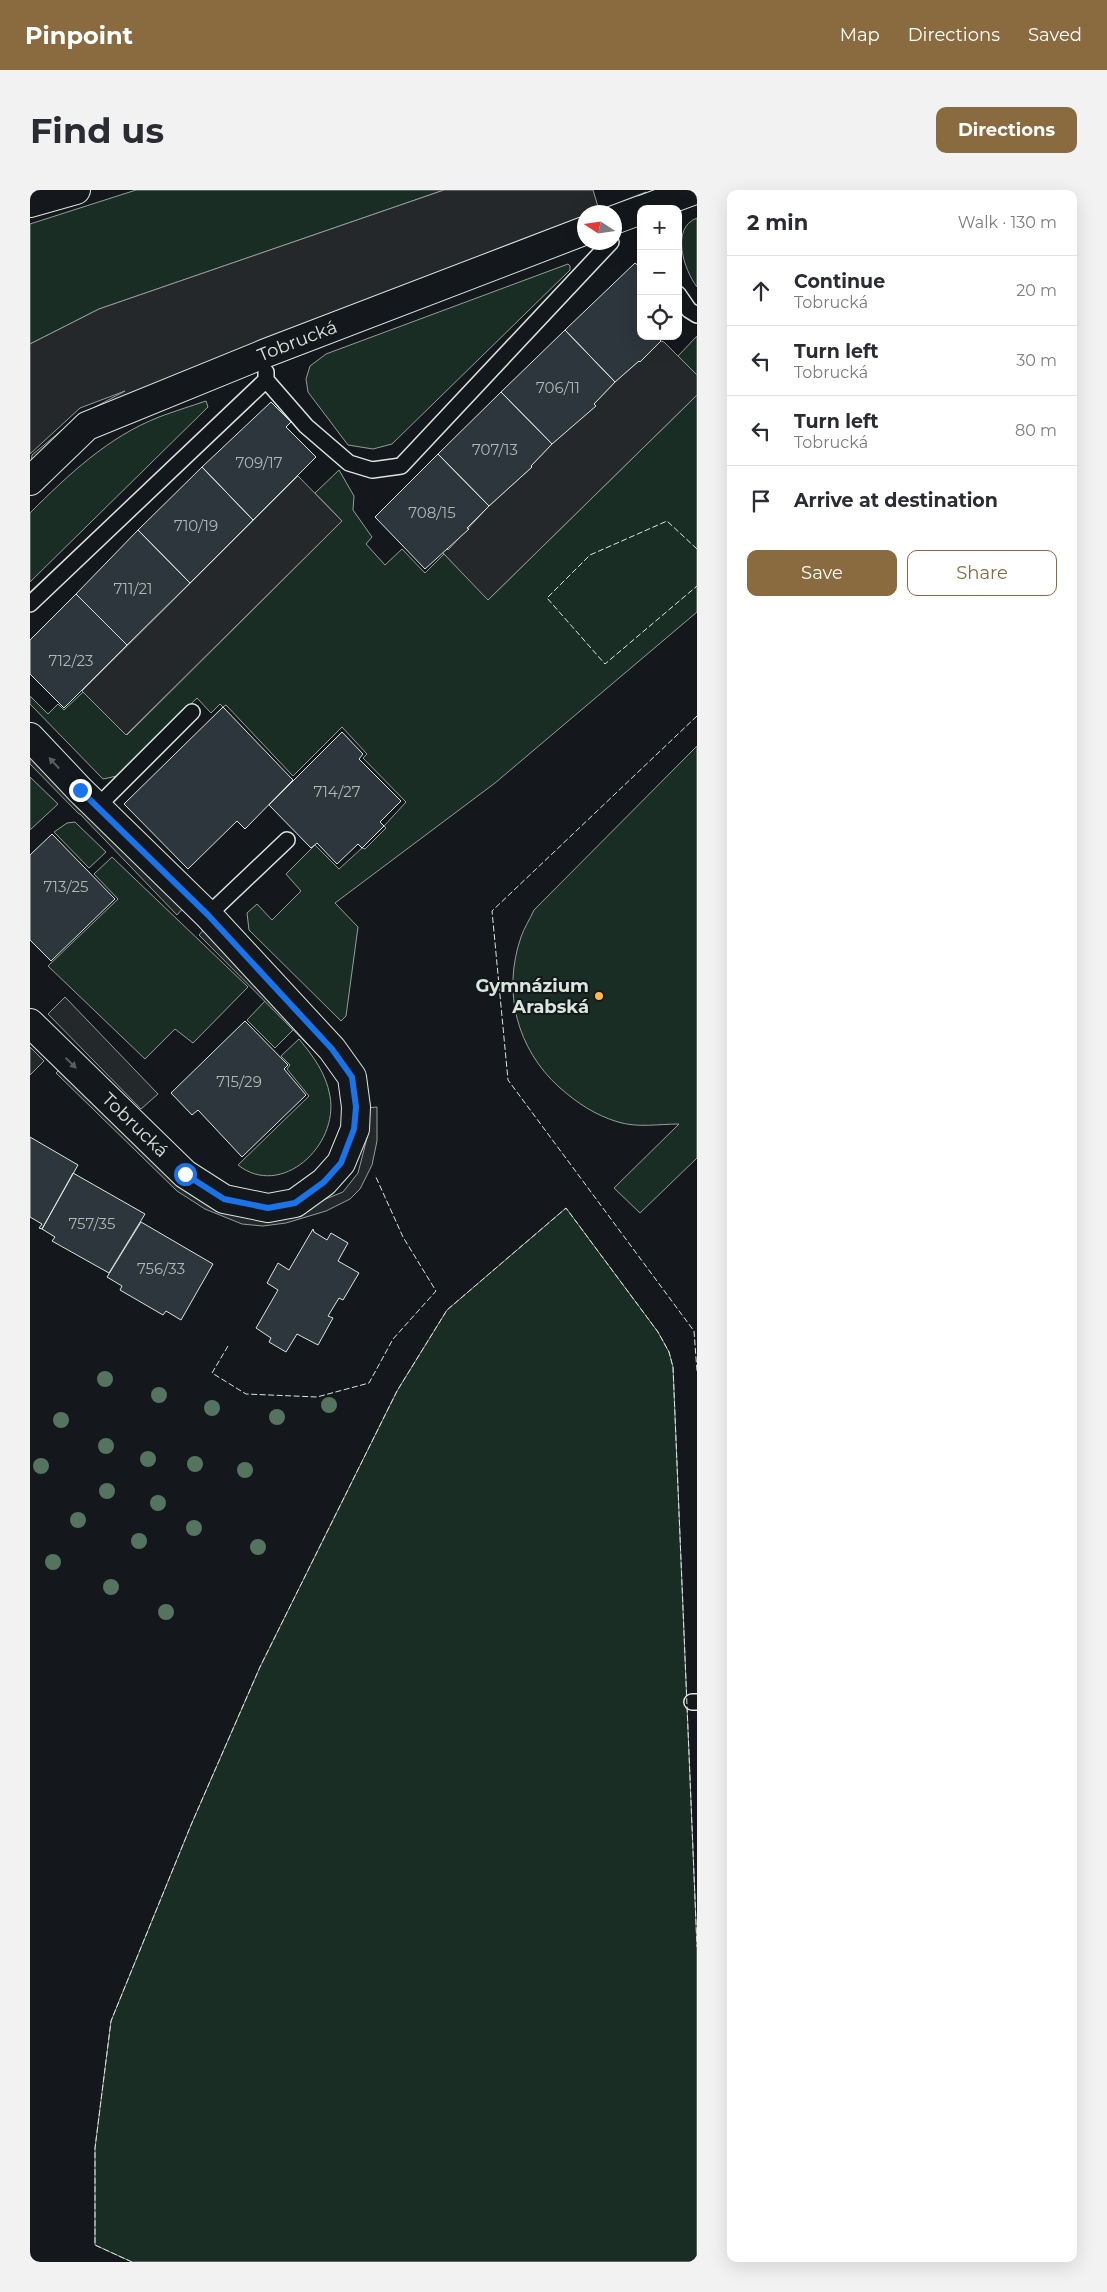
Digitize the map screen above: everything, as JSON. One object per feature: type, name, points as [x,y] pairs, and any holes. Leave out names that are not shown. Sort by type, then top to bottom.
[{"type":"street","points":[[30,203],[76,190]]},
{"type":"street","points":[[655,205],[694,190]]},
{"type":"street","points":[[622,217],[637,212]]},
{"type":"street","name":"Tobrucká","points":[[30,481],[87,426],[266,353],[577,234]]},
{"type":"street","name":"Tobrucká","points":[[30,737],[208,915],[332,1049],[352,1077],[356,1107],[354,1129],[341,1163],[324,1182],[295,1203],[268,1208],[224,1199],[185,1174],[30,1023]]},
{"type":"lane","points":[[622,231],[637,215]]},
{"type":"lane","points":[[266,353],[266,380],[306,426],[348,463],[372,470],[401,466],[604,250]]},
{"type":"lane","points":[[679,295],[689,310],[697,315]]},
{"type":"lane","points":[[30,604],[266,380]]},
{"type":"lane","points":[[97,806],[192,712]]},
{"type":"lane","points":[[208,915],[287,840]]},
{"type":"green space","points":[[136,190],[444,190],[99,309],[30,344],[30,224]]},
{"type":"green space","points":[[697,218],[697,287],[692,280],[682,250],[684,231],[689,223]]},
{"type":"green space","points":[[568,264],[570,270],[392,444],[373,449],[348,445],[308,392],[306,379],[310,366],[326,354]]},
{"type":"green space","points":[[697,336],[697,375],[678,356]]},
{"type":"green space","points":[[697,395],[697,612],[495,783],[335,903],[358,927],[346,1016],[341,1021],[249,930],[247,913],[257,904],[272,920],[301,891],[286,874],[315,845],[339,869],[362,848],[365,849],[386,828],[384,826],[406,802],[363,758],[367,754],[342,727],[293,776],[226,705],[223,707],[220,704],[211,713],[197,698],[117,776],[103,779],[30,704],[30,696],[48,714],[58,704],[64,710],[83,692],[127,735],[342,521],[315,493],[339,470],[354,496],[353,510],[372,537],[366,544],[385,565],[402,549],[425,573],[444,554],[489,599]]},
{"type":"green space","points":[[206,401],[208,407],[30,582],[30,513],[74,471],[123,435],[159,417]]},
{"type":"green space","name":"Gymnázium Arabská","points":[[697,746],[697,1158],[640,1213],[614,1188],[679,1124],[641,1125],[618,1122],[587,1108],[559,1087],[533,1055],[517,1018],[513,978],[515,958],[522,934],[534,910]]},
{"type":"green space","points":[[30,777],[58,804],[30,830]]},
{"type":"green space","points":[[75,822],[106,852],[89,868],[54,832],[67,823]]},
{"type":"green space","points":[[112,857],[248,987],[193,1043],[175,1029],[145,1059],[48,966],[118,899],[94,874]]},
{"type":"green space","points":[[266,1000],[293,1030],[275,1048],[247,1020]]},
{"type":"green space","points":[[299,1039],[318,1065],[328,1088],[330,1115],[325,1133],[316,1149],[304,1162],[288,1171],[272,1176],[255,1174],[238,1165],[309,1096],[287,1069],[290,1065],[281,1056]]},
{"type":"green space","points":[[566,1208],[658,1332],[669,1352],[673,1367],[697,1947],[697,2262],[132,2262],[95,2245],[95,2148],[111,2021],[191,1825],[260,1667],[397,1391],[447,1310]]},
{"type":"shaded area","points":[[444,190],[593,190],[598,205],[577,205],[577,229],[232,356],[30,472],[32,455],[74,420],[125,391],[80,408],[30,454],[30,344],[99,309]]},
{"type":"shaded area","points":[[646,192],[650,202],[622,210],[622,205],[612,205]]},
{"type":"shaded area","points":[[661,341],[697,375],[697,395],[488,600],[442,552],[446,548],[448,550],[489,506],[532,467],[552,444],[595,406],[594,404],[615,382]]},
{"type":"shaded area","points":[[298,476],[342,521],[126,735],[82,691]]},
{"type":"shaded area","points":[[30,750],[185,906],[177,915],[30,764]]},
{"type":"shaded area","points":[[207,926],[330,1054],[323,1060],[199,935]]},
{"type":"shaded area","points":[[65,997],[158,1094],[141,1109],[48,1014]]},
{"type":"shaded area","points":[[30,1047],[44,1061],[30,1075]]},
{"type":"shaded area","points":[[63,1066],[179,1181],[313,1204],[343,1192],[358,1173],[367,1138],[366,1108],[377,1107],[377,1141],[372,1165],[360,1189],[350,1199],[326,1211],[286,1223],[263,1226],[242,1224],[205,1209],[177,1191],[56,1073]]},
{"type":"building","points":[[635,263],[637,265],[637,340],[661,341],[640,362],[615,382],[565,330]]},
{"type":"building","points":[[565,330],[615,382],[594,404],[596,406],[552,444],[501,392]]},
{"type":"building","points":[[501,392],[552,444],[532,467],[489,506],[438,454]]},
{"type":"building","points":[[271,402],[291,422],[286,427],[316,457],[253,520],[202,467]]},
{"type":"building","points":[[438,454],[489,506],[467,528],[469,529],[425,569],[375,517]]},
{"type":"building","points":[[202,467],[253,520],[190,583],[138,530]]},
{"type":"building","points":[[138,530],[190,583],[127,645],[76,594]]},
{"type":"building","points":[[76,594],[127,645],[64,708],[30,674],[30,640]]},
{"type":"building","points":[[223,707],[293,780],[245,829],[237,821],[188,869],[124,804]]},
{"type":"building","points":[[342,732],[363,754],[359,759],[401,801],[380,822],[384,826],[362,848],[358,844],[337,864],[317,843],[311,848],[269,805]]},
{"type":"building","points":[[52,834],[115,899],[51,961],[30,940],[30,855]]},
{"type":"building","points":[[245,1021],[288,1065],[284,1069],[306,1095],[242,1157],[198,1110],[192,1115],[171,1093]]},
{"type":"building","points":[[30,1137],[78,1165],[42,1229],[39,1228],[42,1224],[30,1217]]},
{"type":"building","points":[[73,1173],[145,1214],[109,1273],[52,1241],[55,1237],[42,1229]]},
{"type":"building","points":[[141,1222],[213,1264],[181,1320],[166,1311],[163,1315],[120,1290],[122,1286],[107,1277]]},
{"type":"building","points":[[313,1229],[314,1232],[327,1240],[331,1233],[348,1243],[338,1261],[359,1273],[343,1300],[339,1298],[328,1316],[333,1318],[318,1345],[297,1334],[286,1352],[269,1342],[271,1338],[256,1328],[278,1290],[267,1283],[278,1263],[289,1270]]},
{"type":"fence","points":[[697,549],[667,521],[590,555],[547,598],[605,664],[697,586]]},
{"type":"fence","points":[[697,716],[492,911],[508,1080],[694,1331],[697,1371]]},
{"type":"fence","points":[[228,1346],[212,1373],[246,1394],[317,1397],[369,1383],[393,1339],[436,1291],[403,1237],[375,1175]]},
{"type":"fence","points":[[132,2262],[95,2245],[95,2148],[111,2021],[191,1825],[260,1667],[397,1391],[447,1310],[566,1208],[658,1332],[669,1352],[673,1367],[697,1947]]},
{"type":"place","name":"Gymnázium Arabská","points":[[599,996]]},
{"type":"route","points":[[80,790],[208,915],[332,1049],[352,1077],[356,1107],[354,1129],[341,1163],[324,1182],[295,1203],[268,1208],[224,1199],[185,1174]]}]
